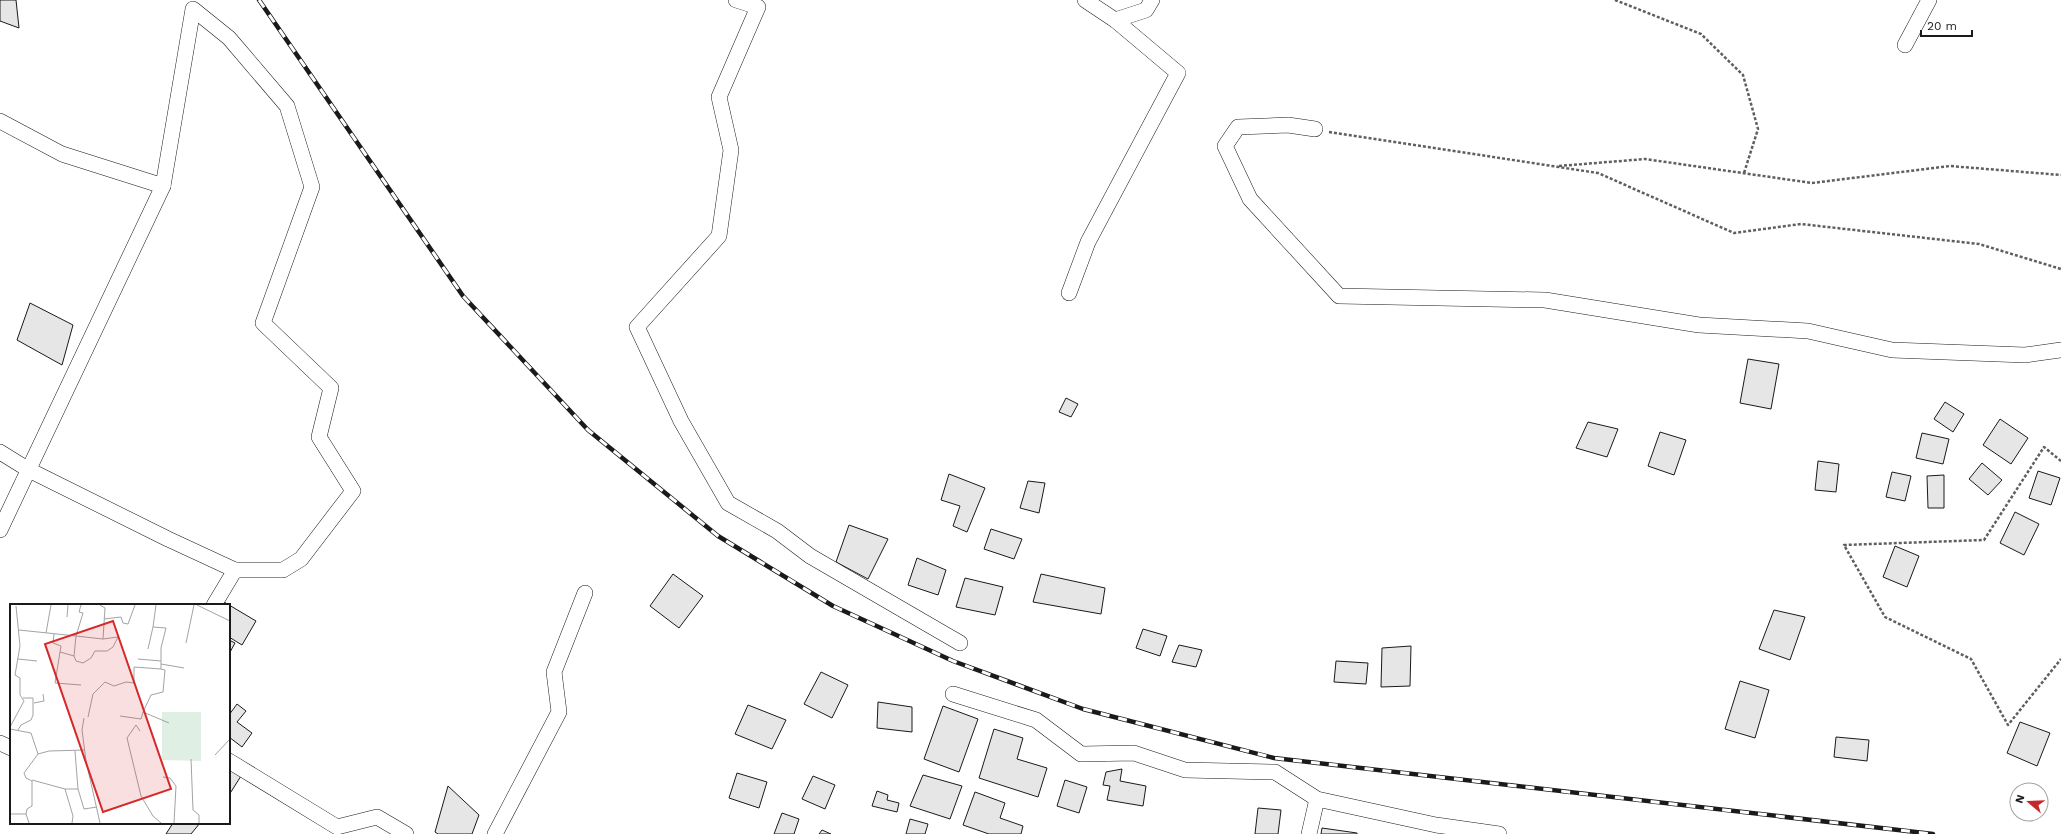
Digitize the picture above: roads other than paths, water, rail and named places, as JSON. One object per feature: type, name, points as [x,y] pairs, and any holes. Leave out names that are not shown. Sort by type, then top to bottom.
[{"type":"street","points":[[736,0],[758,8],[718,97],[731,150],[719,236],[637,327],[681,421],[728,503],[777,531],[810,556],[960,642]]},
{"type":"street","points":[[1069,293],[1088,242],[1178,73],[1115,20],[1085,0]]},
{"type":"street","points":[[1115,20],[1146,10],[1152,0]]},
{"type":"street","points":[[1905,45],[1929,0]]},
{"type":"street","points":[[0,452],[29,470],[168,539],[235,570],[283,570],[301,559],[353,491],[319,436],[331,388],[263,323],[312,187],[287,106],[229,38],[193,9],[163,186],[29,470],[0,530]]},
{"type":"street","points":[[0,121],[62,154],[163,186]]},
{"type":"street","points":[[1315,129],[1288,125],[1238,128],[1225,146],[1250,199],[1339,296],[1545,300],[1700,325],[1808,331],[1892,350],[2025,355],[2061,350]]},
{"type":"street","points":[[215,604],[235,570]]},
{"type":"street","points":[[495,834],[559,712],[554,672],[585,593]]},
{"type":"street","points":[[953,694],[1036,720],[1081,754],[1134,753],[1185,770],[1275,772],[1317,800],[1436,825],[1499,834]]},
{"type":"street","points":[[0,743],[10,748]]},
{"type":"street","points":[[230,762],[338,827],[377,817],[406,834]]},
{"type":"street","points":[[1309,834],[1317,800]]},
{"type":"railway","points":[[259,0],[463,296],[588,430],[718,536],[833,606],[953,661],[1083,709],[1274,758],[1933,834]]}]
